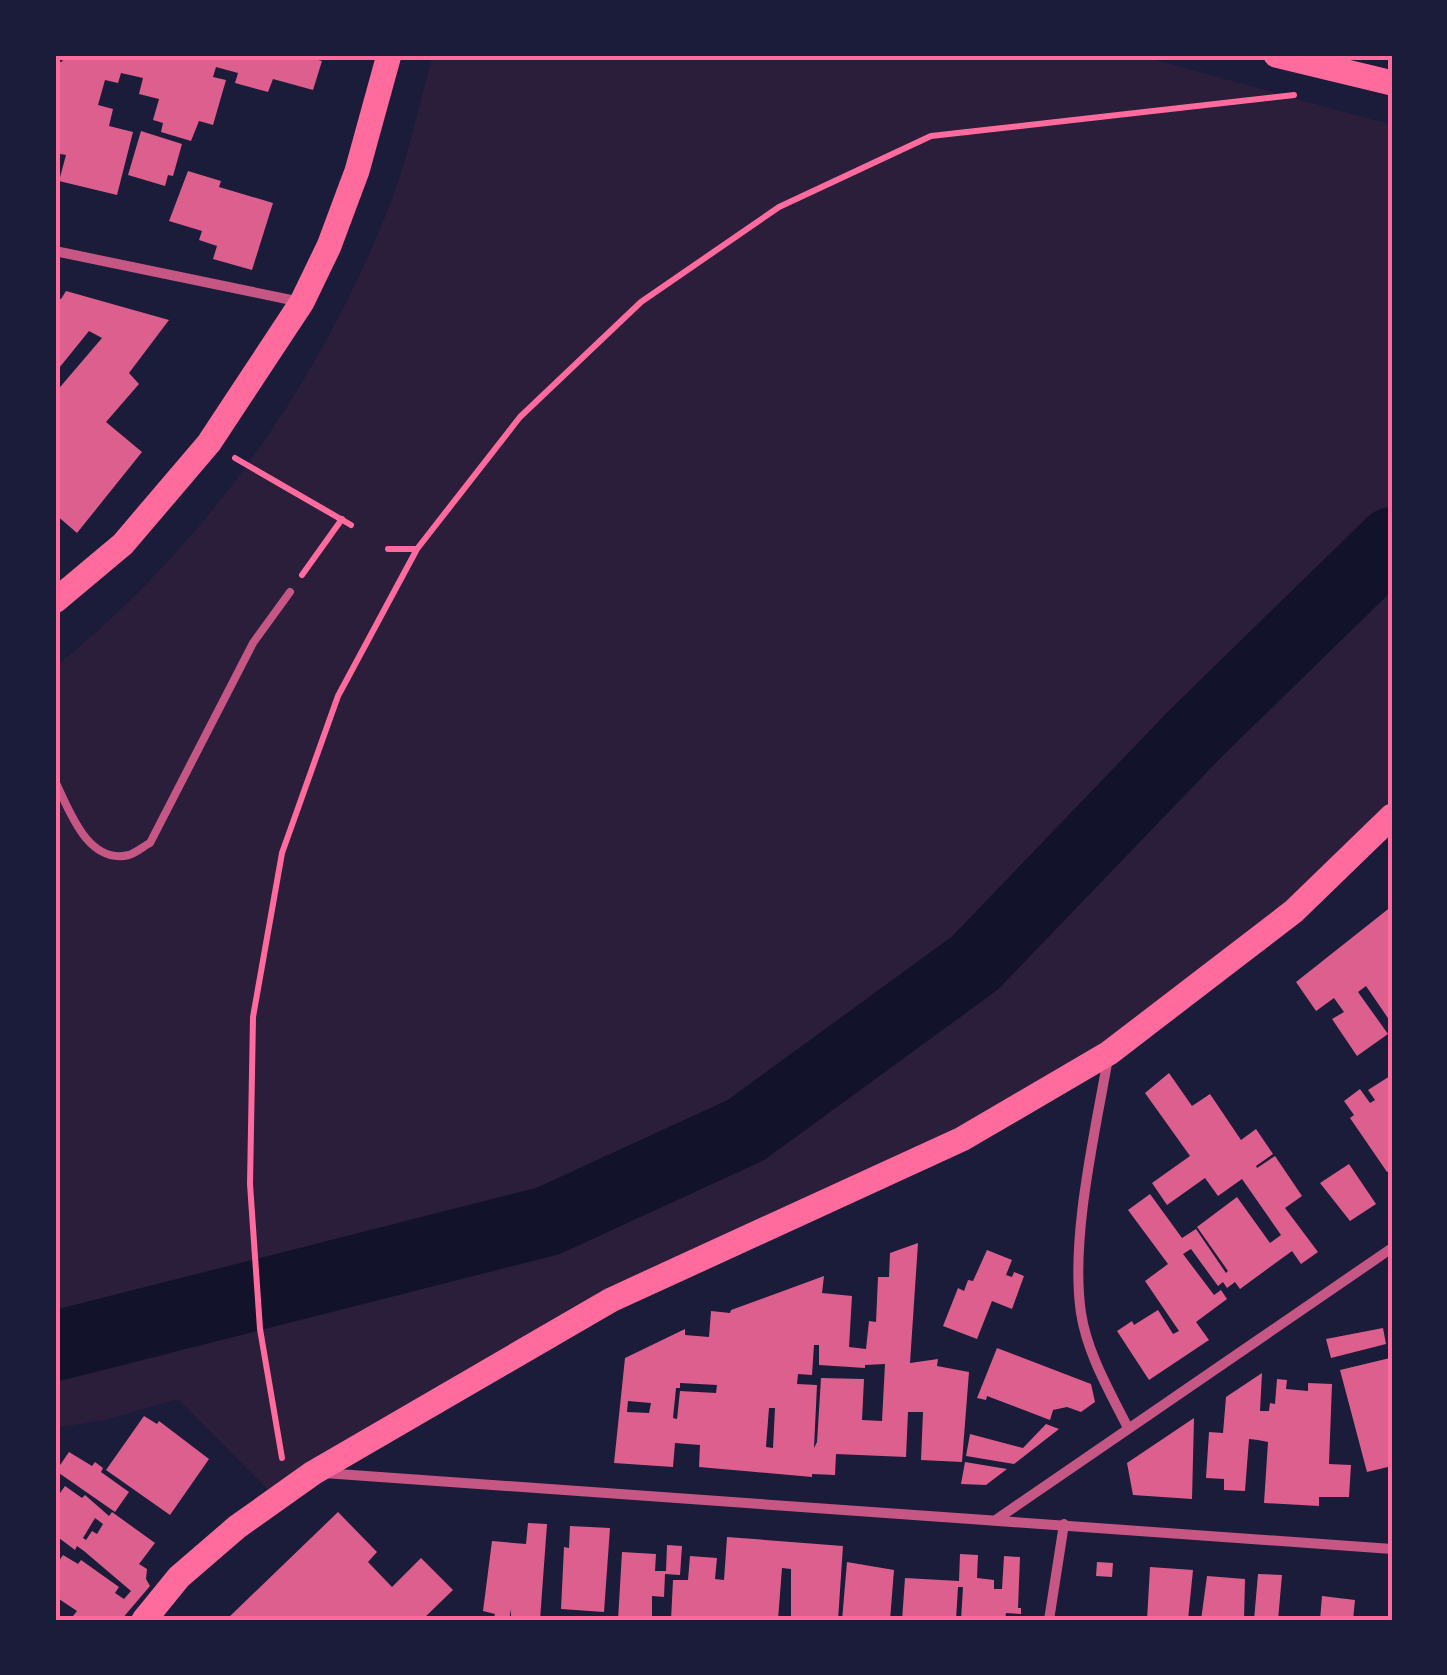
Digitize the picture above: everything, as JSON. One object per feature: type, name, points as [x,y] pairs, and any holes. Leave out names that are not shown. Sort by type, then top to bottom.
[{"type":"main road","points":[[55,601],[124,544],[209,442],[302,302],[358,171],[388,55]]},
{"type":"main road","points":[[1276,55],[1392,83]]},
{"type":"main road","points":[[144,1620],[179,1576],[288,1488],[313,1473],[611,1300],[962,1139],[1110,1052],[1294,911],[1392,816]]},
{"type":"street","points":[[55,251],[302,302]]},
{"type":"street","points":[[1110,1052],[1090,1160],[1078,1272],[1081,1316],[1104,1380],[1128,1428]]},
{"type":"street","points":[[995,1520],[1392,1248]]},
{"type":"street","points":[[313,1473],[1392,1549]]},
{"type":"street","points":[[1050,1620],[1064,1524]]},
{"type":"lane","points":[[55,781],[84,838],[105,852],[128,855],[150,842],[253,644],[290,592]]},
{"type":"path","points":[[288,1488],[260,1330],[250,1184],[253,1017],[282,854],[338,696],[418,549],[520,417],[587,353],[642,302],[780,207],[932,136],[1306,95]]},
{"type":"path","points":[[209,442],[351,525]]},
{"type":"path","points":[[290,592],[342,519]]},
{"type":"path","points":[[388,549],[418,549]]},
{"type":"shaded area","points":[[433,55],[1138,55],[1392,125],[1392,825],[1129,1046],[586,1317],[280,1502],[178,1399],[105,1420],[55,1428],[55,667],[161,569],[253,457],[293,396],[363,268],[391,202]]},
{"type":"building","points":[[64,55],[300,55],[322,61],[313,90],[273,79],[268,92],[235,83],[238,73],[216,67],[213,77],[226,80],[213,125],[199,121],[191,141],[161,132],[163,123],[153,120],[159,99],[139,94],[143,78],[121,73],[118,83],[105,80],[98,105],[113,109],[109,126],[133,132],[117,195],[59,181],[66,155],[55,153],[55,69]]},
{"type":"building","points":[[141,131],[182,144],[173,176],[168,175],[165,186],[128,175]]},
{"type":"building","points":[[188,171],[221,181],[219,187],[273,203],[252,270],[213,259],[217,246],[199,240],[202,231],[169,221]]},
{"type":"building","points":[[66,291],[169,320],[129,373],[139,384],[106,422],[142,452],[77,533],[55,514],[55,393],[102,338],[89,331],[55,373],[55,297],[61,299]]},
{"type":"building","points":[[1392,906],[1392,991],[1388,994],[1392,997],[1392,1024],[1366,986],[1358,992],[1388,1034],[1357,1056],[1332,1019],[1344,1012],[1334,998],[1316,1011],[1296,982]]},
{"type":"building","points":[[1169,1073],[1192,1106],[1210,1094],[1241,1140],[1256,1129],[1273,1154],[1257,1168],[1275,1156],[1302,1196],[1285,1208],[1318,1252],[1301,1264],[1292,1251],[1240,1289],[1235,1282],[1227,1288],[1223,1282],[1218,1286],[1191,1249],[1183,1254],[1214,1295],[1221,1290],[1227,1299],[1196,1322],[1209,1340],[1149,1380],[1117,1331],[1158,1310],[1173,1334],[1179,1331],[1145,1281],[1168,1264],[1128,1210],[1150,1194],[1182,1238],[1196,1229],[1226,1273],[1197,1227],[1237,1197],[1270,1243],[1281,1235],[1242,1179],[1218,1196],[1205,1178],[1167,1205],[1152,1183],[1190,1156],[1145,1093]]},
{"type":"building","points":[[1390,1076],[1392,1169],[1387,1172],[1350,1118],[1354,1115],[1344,1101],[1360,1089],[1370,1103],[1375,1100],[1368,1090]]},
{"type":"building","points":[[1349,1164],[1376,1204],[1350,1221],[1320,1183]]},
{"type":"building","points":[[918,1243],[910,1363],[938,1359],[937,1366],[969,1372],[962,1462],[921,1460],[923,1412],[908,1412],[906,1457],[836,1454],[835,1475],[812,1477],[699,1467],[700,1445],[675,1443],[673,1467],[614,1463],[625,1358],[685,1329],[685,1335],[709,1337],[711,1311],[730,1313],[824,1276],[822,1293],[852,1296],[849,1347],[866,1349],[869,1321],[876,1322],[878,1277],[889,1277],[890,1253]],"holes":[[[814,1345],[819,1345],[819,1365],[865,1368],[885,1364],[882,1421],[862,1420],[864,1379],[821,1378],[814,1448],[817,1385],[797,1384],[798,1374],[812,1375]],[[680,1383],[717,1385],[716,1393],[680,1391],[677,1419],[673,1418],[676,1388],[680,1388]],[[628,1401],[651,1403],[649,1413],[627,1412]],[[769,1408],[775,1408],[773,1448],[766,1447]]]},
{"type":"building","points":[[987,1250],[1012,1260],[1006,1275],[1012,1277],[1014,1272],[1024,1276],[1012,1309],[992,1301],[977,1339],[943,1326],[958,1288],[964,1291],[968,1280],[973,1281]]},
{"type":"building","points":[[1383,1328],[1386,1344],[1331,1358],[1326,1339]]},
{"type":"building","points":[[997,1348],[1091,1384],[1095,1402],[1081,1412],[1067,1407],[1053,1410],[1050,1420],[987,1396],[986,1400],[977,1398]]},
{"type":"building","points":[[1392,1348],[1392,1466],[1367,1472],[1340,1370],[1390,1358],[1388,1349]]},
{"type":"building","points":[[1262,1373],[1260,1411],[1269,1411],[1270,1403],[1275,1404],[1277,1379],[1287,1380],[1286,1389],[1308,1391],[1308,1383],[1332,1384],[1329,1464],[1351,1465],[1349,1497],[1319,1497],[1319,1506],[1264,1503],[1268,1442],[1258,1440],[1249,1439],[1245,1491],[1224,1490],[1224,1479],[1206,1478],[1209,1432],[1223,1433],[1226,1397]]},
{"type":"building","points":[[144,1416],[157,1424],[159,1421],[209,1459],[170,1515],[106,1470]]},
{"type":"building","points":[[1194,1418],[1192,1499],[1133,1495],[1127,1463]]},
{"type":"building","points":[[1046,1424],[1059,1429],[1014,1464],[966,1456],[970,1434],[1023,1448]]},
{"type":"building","points":[[69,1452],[92,1466],[95,1462],[103,1468],[101,1472],[129,1492],[115,1512],[56,1471]]},
{"type":"building","points":[[965,1462],[1007,1469],[986,1485],[961,1484]]},
{"type":"building","points":[[65,1486],[82,1498],[85,1495],[109,1516],[112,1512],[155,1543],[139,1564],[147,1569],[150,1586],[121,1620],[80,1620],[73,1616],[77,1611],[59,1599],[55,1606],[55,1567],[63,1555],[78,1564],[81,1560],[119,1587],[115,1593],[124,1599],[131,1591],[84,1551],[77,1546],[75,1550],[55,1535],[55,1500]],"holes":[[[95,1518],[103,1524],[97,1534],[92,1531],[86,1540],[83,1538]]]},
{"type":"building","points":[[338,1512],[377,1552],[368,1562],[392,1587],[421,1558],[453,1590],[422,1620],[226,1620]]},
{"type":"building","points":[[528,1523],[547,1524],[540,1620],[511,1620],[511,1609],[509,1620],[493,1620],[495,1614],[483,1611],[492,1541],[526,1544]]},
{"type":"building","points":[[570,1526],[610,1528],[604,1612],[561,1609],[564,1547],[569,1548]]},
{"type":"building","points":[[727,1537],[843,1546],[838,1620],[791,1620],[791,1569],[782,1568],[778,1620],[671,1620],[673,1580],[688,1580],[690,1556],[717,1558],[715,1579],[724,1580]]},
{"type":"building","points":[[667,1545],[682,1546],[680,1575],[665,1574],[664,1597],[652,1596],[652,1620],[618,1620],[622,1552],[656,1554],[655,1571],[666,1571]]},
{"type":"building","points":[[960,1554],[978,1555],[977,1578],[994,1580],[994,1589],[1002,1589],[1004,1556],[1020,1557],[1021,1614],[1006,1613],[1005,1620],[961,1620],[963,1587],[958,1587],[956,1620],[902,1620],[905,1578],[959,1581]]},
{"type":"building","points":[[847,1562],[894,1570],[890,1620],[842,1620]]},
{"type":"building","points":[[1097,1562],[1113,1563],[1112,1577],[1096,1576]]},
{"type":"building","points":[[1150,1567],[1193,1570],[1188,1620],[1147,1620]]},
{"type":"building","points":[[1258,1574],[1282,1575],[1278,1620],[1254,1620]]},
{"type":"building","points":[[1207,1576],[1245,1579],[1244,1620],[1201,1620]]},
{"type":"building","points":[[1322,1596],[1355,1600],[1353,1620],[1320,1620]]},
{"type":"waterway","points":[[55,1346],[548,1221],[746,1130],[975,963],[1197,732],[1392,542]]}]
